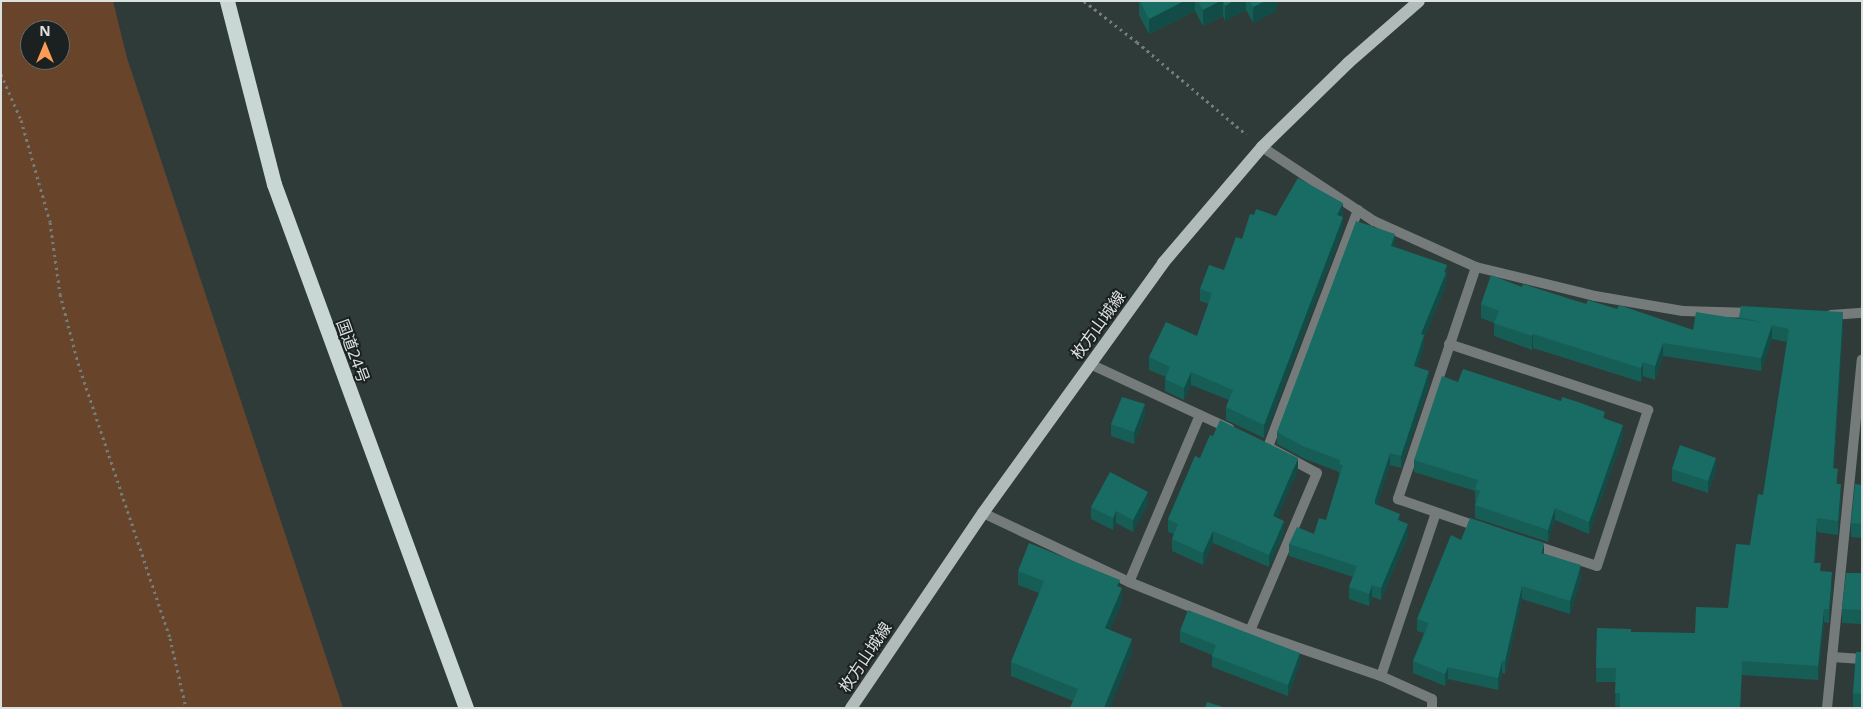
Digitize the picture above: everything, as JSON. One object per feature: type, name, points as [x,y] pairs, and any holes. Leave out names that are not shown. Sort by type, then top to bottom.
[{"type":"highway","name":"国道24号","points":[[227,1],[274,184],[466,708]]},
{"type":"main road","name":"枚方山城線","points":[[851,708],[983,513],[1163,263],[1262,147],[1348,63],[1419,1]]},
{"type":"street","points":[[1262,147],[1374,221],[1476,267],[1596,296],[1683,311],[1760,313]]},
{"type":"street","points":[[1250,631],[1317,474],[1263,445],[1358,210]]},
{"type":"street","points":[[1476,267],[1398,499],[1493,531]]},
{"type":"street","points":[[1817,315],[1862,313]]},
{"type":"street","points":[[1449,344],[1648,410],[1597,566],[1521,541]]},
{"type":"street","points":[[1827,708],[1862,360]]},
{"type":"street","points":[[1090,364],[1242,435]]},
{"type":"street","points":[[1129,582],[1200,415]]},
{"type":"street","points":[[983,513],[1129,582],[1250,631],[1381,676],[1432,699],[1432,708]]},
{"type":"street","points":[[1381,676],[1436,513]]},
{"type":"street","points":[[1832,657],[1862,659]]},
{"type":"path","points":[[1084,1],[1137,42],[1262,147]]},
{"type":"path","points":[[1,74],[21,120],[50,222],[60,294],[78,363],[170,638],[186,708]]},
{"type":"shaded area","points":[[1,1],[113,1],[127,58],[343,708],[1,708]]},
{"type":"building","points":[[1140,1],[1184,1],[1149,19]]},
{"type":"building","points":[[1198,1],[1220,1],[1203,10]]},
{"type":"building","points":[[1223,1],[1233,1],[1225,6]]},
{"type":"building","points":[[1250,1],[1265,1],[1253,7]]},
{"type":"building","points":[[1298,178],[1343,203],[1337,215],[1343,217],[1264,425],[1226,407],[1233,390],[1191,372],[1184,388],[1165,379],[1170,367],[1149,357],[1166,322],[1197,336],[1212,293],[1200,289],[1209,265],[1224,270],[1236,237],[1242,239],[1250,214],[1254,215],[1256,209],[1276,216]]},
{"type":"building","points":[[1356,221],[1395,234],[1391,246],[1447,265],[1444,272],[1446,273],[1421,334],[1424,335],[1414,366],[1429,371],[1401,456],[1390,453],[1375,500],[1375,504],[1400,514],[1398,520],[1408,524],[1381,588],[1372,585],[1369,594],[1349,587],[1357,566],[1289,544],[1297,527],[1314,534],[1319,518],[1326,520],[1343,465],[1339,464],[1340,460],[1303,446],[1277,432]]},
{"type":"building","points":[[1491,275],[1522,287],[1523,284],[1586,304],[1588,300],[1617,309],[1619,305],[1693,330],[1696,312],[1765,323],[1739,317],[1741,306],[1843,312],[1833,468],[1838,469],[1836,484],[1841,484],[1838,521],[1817,518],[1814,563],[1821,563],[1820,571],[1832,572],[1829,609],[1824,609],[1818,666],[1742,661],[1740,708],[1620,708],[1620,693],[1615,693],[1616,668],[1596,668],[1597,628],[1631,629],[1631,632],[1695,633],[1696,607],[1728,608],[1736,544],[1750,545],[1758,494],[1763,495],[1789,329],[1772,325],[1761,358],[1663,343],[1655,366],[1643,362],[1641,368],[1494,323],[1499,311],[1481,304]]},
{"type":"building","points":[[1463,369],[1561,401],[1562,397],[1578,402],[1605,412],[1603,418],[1623,425],[1589,522],[1555,508],[1548,530],[1475,505],[1480,491],[1475,489],[1478,480],[1414,460],[1442,376],[1458,382]]},
{"type":"building","points":[[1122,397],[1145,404],[1134,432],[1111,424]]},
{"type":"building","points":[[1220,420],[1298,458],[1273,516],[1284,521],[1269,555],[1213,531],[1203,553],[1172,539],[1178,524],[1168,519],[1195,456],[1200,458],[1210,435],[1213,436]]},
{"type":"building","points":[[1680,445],[1716,458],[1708,481],[1672,469]]},
{"type":"building","points":[[1110,472],[1148,492],[1133,520],[1116,511],[1113,518],[1091,507]]},
{"type":"building","points":[[1855,484],[1862,485],[1862,524],[1851,523]]},
{"type":"building","points":[[1470,518],[1544,543],[1541,553],[1581,565],[1570,601],[1522,586],[1505,661],[1502,661],[1498,678],[1448,667],[1445,674],[1413,661],[1429,623],[1417,619],[1451,535],[1461,540]]},
{"type":"building","points":[[1029,543],[1120,580],[1117,586],[1122,588],[1105,628],[1132,639],[1104,708],[1070,708],[1078,689],[1011,662],[1044,581],[1018,571]]},
{"type":"building","points":[[1846,573],[1862,573],[1862,610],[1842,609]]},
{"type":"building","points":[[1188,610],[1300,653],[1288,685],[1212,656],[1216,645],[1180,631]]},
{"type":"building","points":[[1856,652],[1862,652],[1862,694],[1853,693]]},
{"type":"building","points":[[1207,702],[1226,708],[1205,708]]}]
